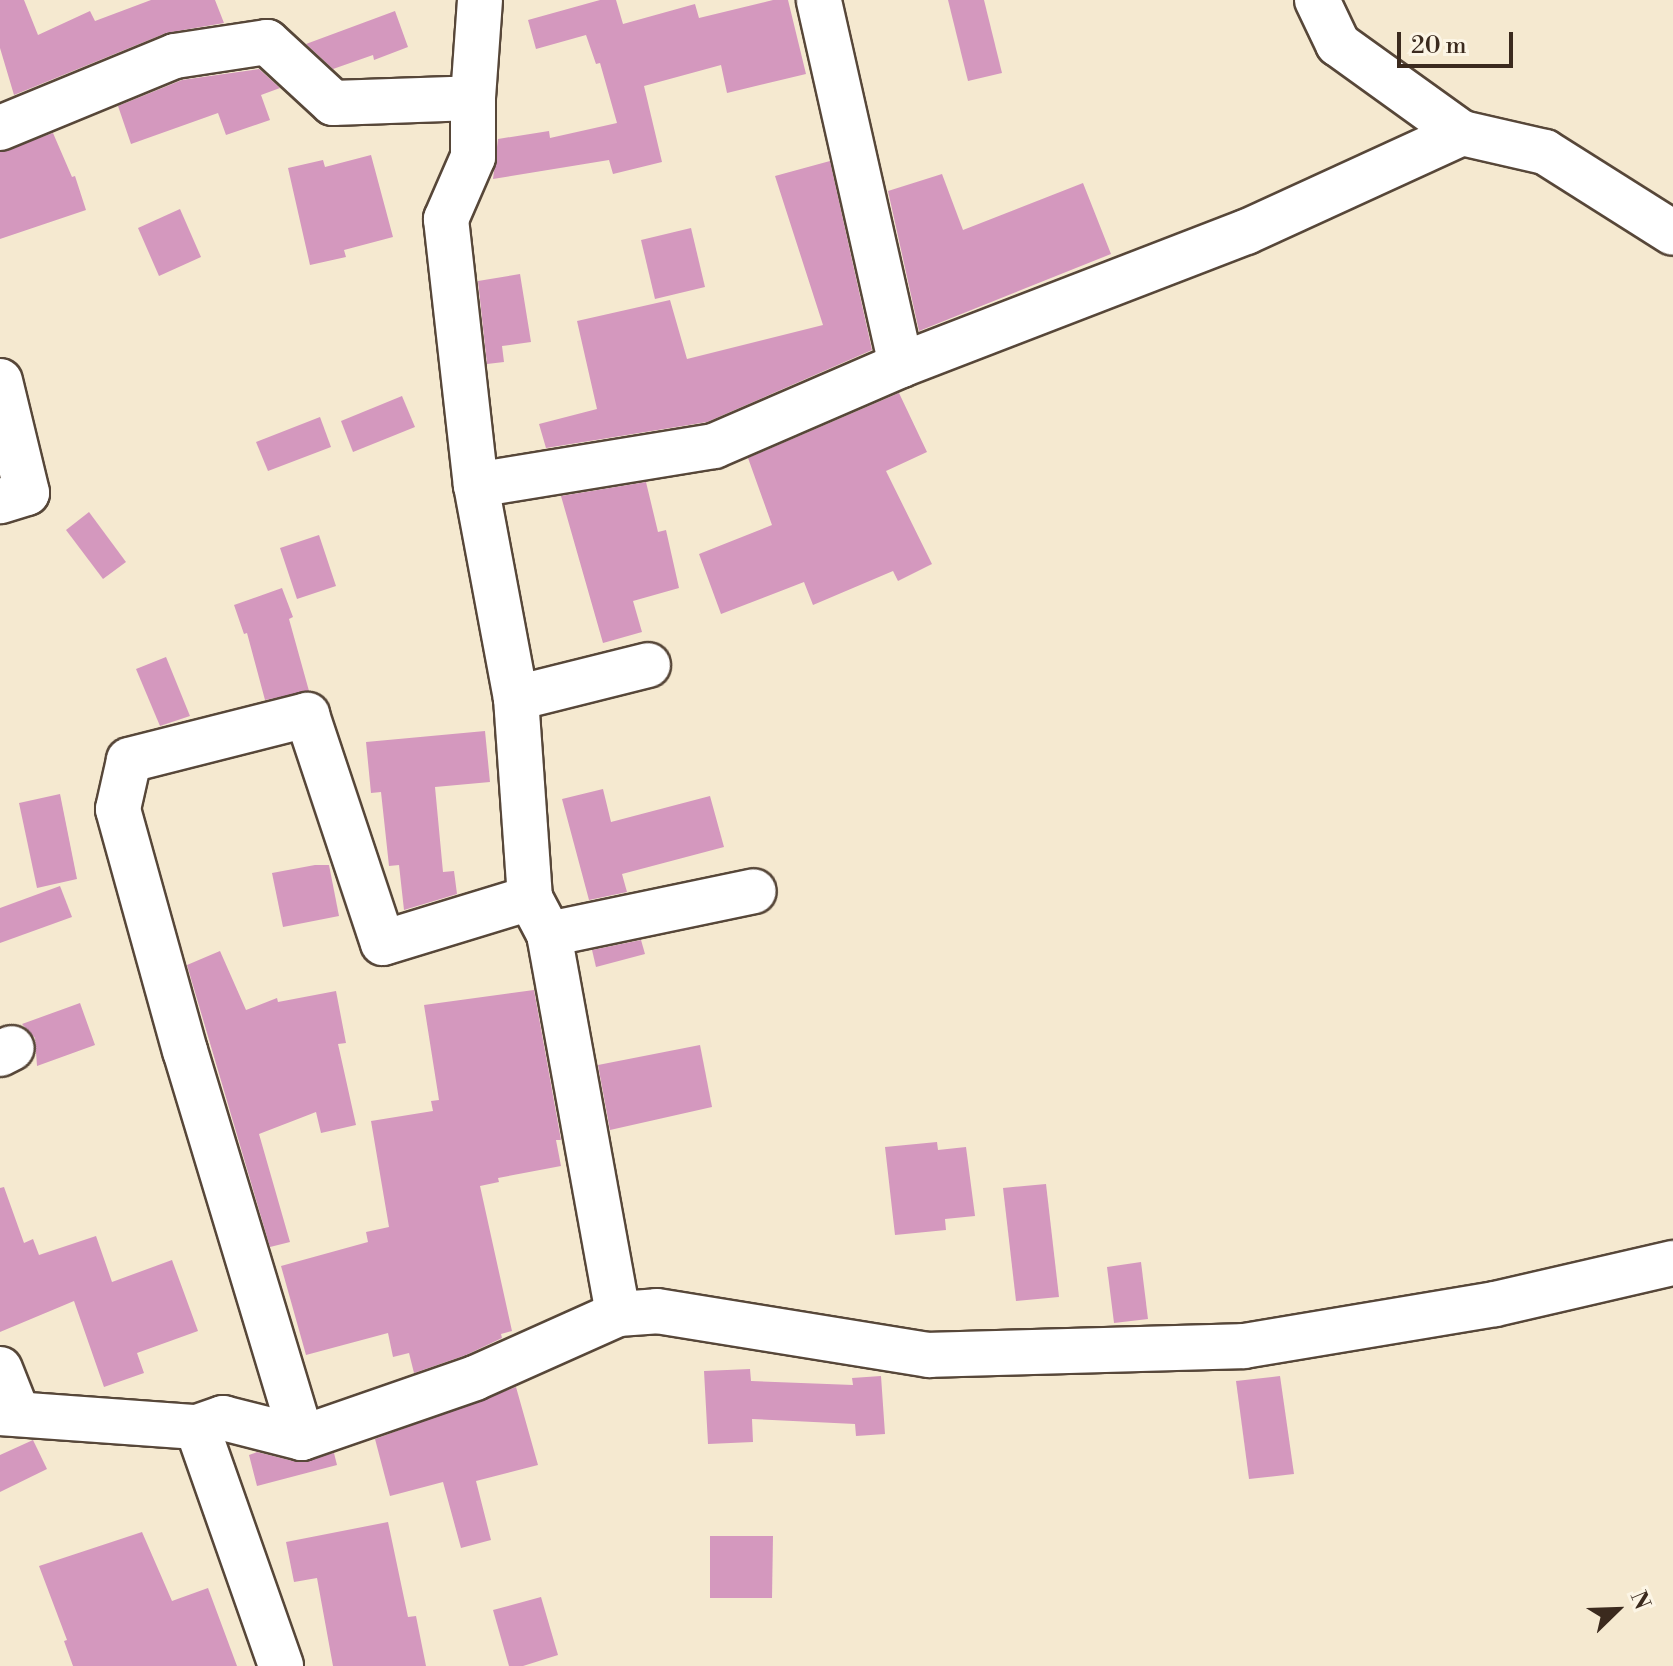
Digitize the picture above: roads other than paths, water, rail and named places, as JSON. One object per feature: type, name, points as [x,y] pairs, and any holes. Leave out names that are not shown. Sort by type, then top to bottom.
[{"type":"street","points":[[480,0],[473,98],[473,157],[446,219],[476,485],[516,698],[539,916],[618,1314]]},
{"type":"street","points":[[819,0],[901,365]]},
{"type":"street","points":[[1317,0],[1338,44],[1462,133],[1545,152],[1673,233]]},
{"type":"street","points":[[0,128],[175,56],[267,42],[333,103],[473,98]]},
{"type":"street","points":[[476,485],[714,446],[901,365],[1246,232],[1462,133]]},
{"type":"street","points":[[0,381],[27,493],[0,501]]},
{"type":"street","points":[[516,698],[648,665]]},
{"type":"street","points":[[302,1438],[185,1051],[118,809],[129,760],[307,715],[383,943],[539,916],[754,891]]},
{"type":"street","points":[[0,1369],[8,1413],[197,1427],[223,1418],[302,1438],[475,1378],[618,1314],[657,1311],[929,1355],[1244,1346],[1495,1304],[1673,1263]]},
{"type":"street","points":[[197,1427],[281,1666]]}]
